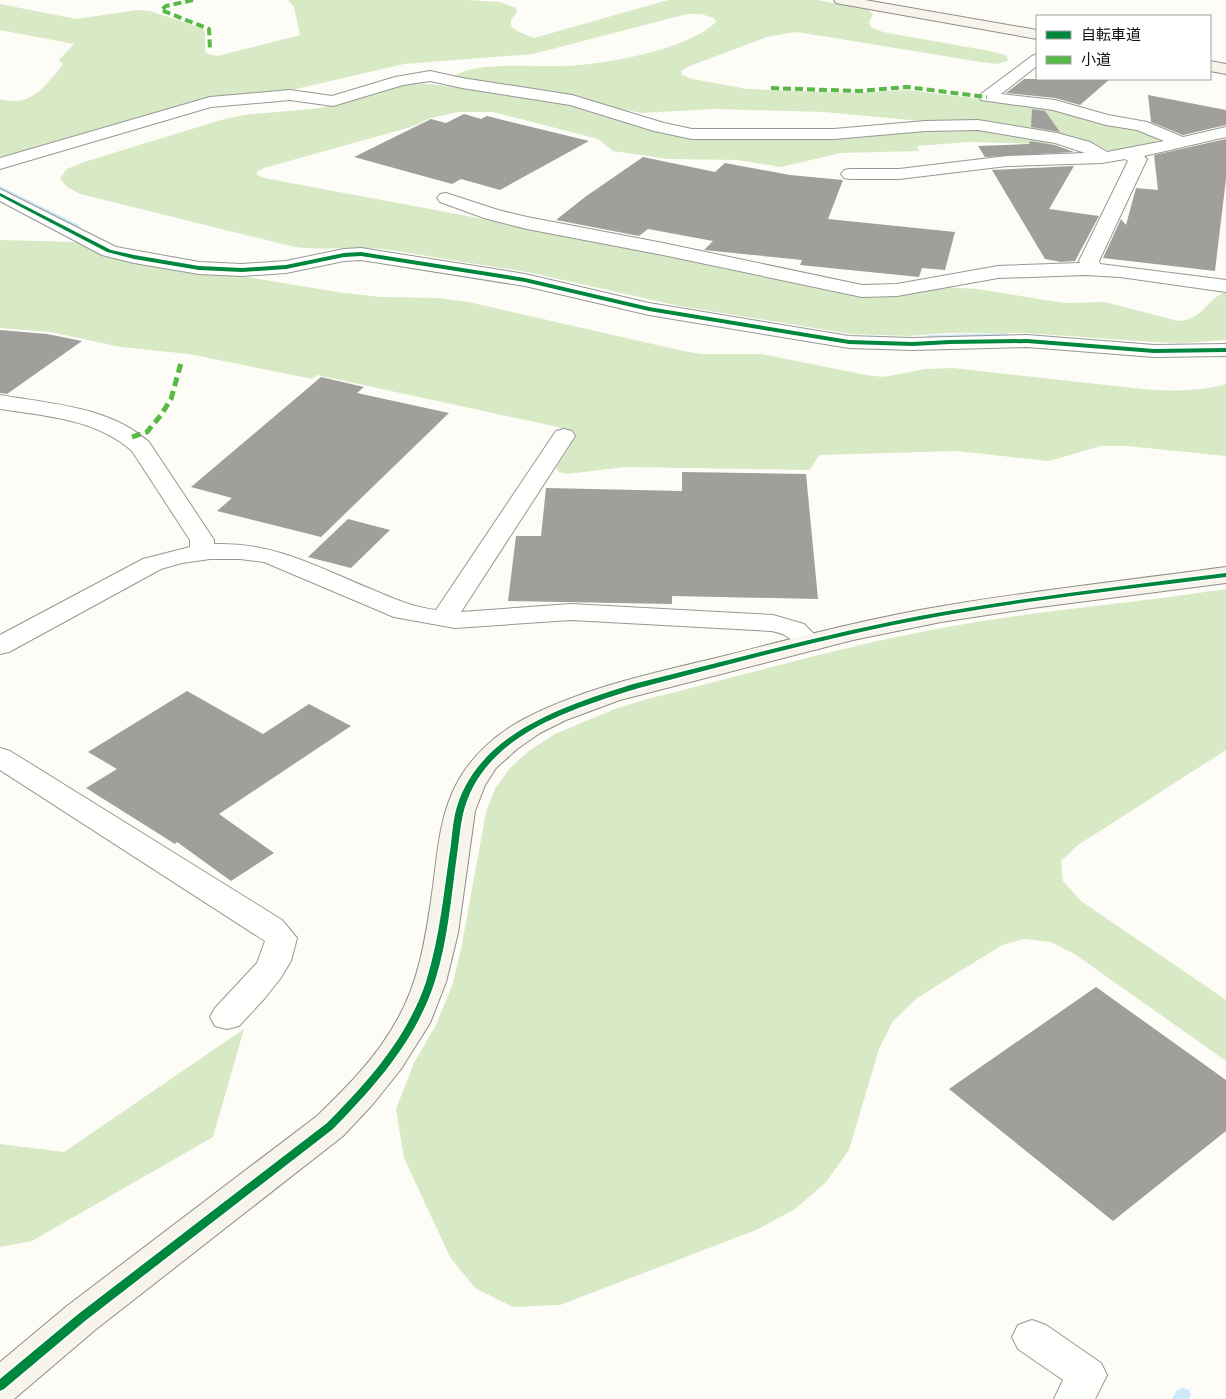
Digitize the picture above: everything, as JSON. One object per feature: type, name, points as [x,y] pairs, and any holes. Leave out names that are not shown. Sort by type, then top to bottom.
[{"type":"street","points":[[841,0],[1036,35]]},
{"type":"street","points":[[1036,59],[986,97],[1055,105],[1106,120],[1141,126],[1182,142]]},
{"type":"street","points":[[1211,66],[1226,69]]},
{"type":"street","points":[[0,164],[210,102],[290,95],[333,101],[401,80],[430,76],[437,76],[455,82],[572,100],[660,127],[692,134],[819,134],[925,126],[978,126],[1057,138],[1084,146],[1104,157]]},
{"type":"street","points":[[850,174],[899,174],[1007,161],[1104,157],[1129,154],[1226,132]]},
{"type":"street","points":[[1092,269],[1089,261],[1138,159],[1129,154]]},
{"type":"street","points":[[0,194],[109,251],[199,268],[264,269],[308,263],[344,255],[361,254],[524,280],[649,309],[849,342],[912,344],[1028,341],[1154,351],[1226,350]]},
{"type":"street","points":[[446,198],[517,221],[663,249],[862,291],[897,290],[998,272],[1092,269],[1226,286]]},
{"type":"street","points":[[0,402],[104,422],[132,438],[141,448],[202,540],[202,551]]},
{"type":"street","points":[[443,619],[564,436]]},
{"type":"street","points":[[6,636],[152,564],[174,556],[202,551],[248,551],[270,556],[403,612],[443,619],[572,612],[773,623],[795,630],[810,643]]},
{"type":"street","points":[[0,1386],[81,1318],[330,1126],[364,1091],[392,1056],[415,1020],[430,983],[439,948],[460,810],[470,784],[487,761],[510,740],[538,722],[603,696],[636,686],[896,622],[986,606],[1226,575]]},
{"type":"street","points":[[0,756],[271,928],[281,938],[280,951],[259,984],[227,1017]]},
{"type":"street","points":[[1032,1337],[1087,1375],[1074,1399]]},
{"type":"green space","points":[[288,0],[468,0],[500,2],[516,8],[517,12],[511,20],[511,26],[517,31],[534,38],[668,0],[818,0],[868,10],[873,14],[869,22],[871,27],[883,32],[995,52],[1007,56],[1008,61],[997,64],[981,62],[797,32],[770,36],[687,67],[681,71],[682,75],[693,79],[747,89],[852,93],[907,90],[1046,107],[1131,127],[1158,138],[1158,141],[1111,151],[921,121],[824,112],[713,109],[642,113],[577,97],[466,80],[455,76],[476,68],[564,66],[621,59],[686,41],[716,22],[714,18],[701,14],[687,14],[533,54],[404,64],[283,92],[229,96],[0,160],[0,99],[21,100],[29,98],[36,93],[63,65],[59,60],[74,44],[0,30],[0,4],[76,19],[137,10],[150,11],[202,28],[205,32],[205,51],[208,54],[218,56],[300,35],[294,7]]},
{"type":"green space","points":[[420,83],[512,93],[567,103],[654,130],[978,129],[1055,142],[1048,144],[969,142],[917,146],[919,151],[841,153],[781,167],[737,160],[668,159],[613,151],[598,139],[493,112],[459,112],[431,118],[411,127],[264,168],[257,172],[257,175],[264,178],[660,252],[842,292],[944,287],[977,289],[1064,303],[1105,302],[1178,321],[1194,317],[1219,295],[1226,292],[1226,340],[1185,343],[1153,342],[1025,333],[945,333],[908,336],[851,334],[679,306],[532,273],[384,249],[317,249],[295,247],[80,194],[67,187],[60,178],[67,169],[84,162],[221,120],[243,115],[321,108],[405,84]]},
{"type":"green space","points":[[0,240],[75,242],[241,276],[344,293],[381,297],[438,298],[469,302],[683,351],[701,354],[762,354],[883,377],[926,369],[953,368],[1152,390],[1189,390],[1226,384],[1226,456],[1127,446],[1101,446],[1049,461],[957,451],[819,455],[810,470],[625,467],[567,474],[559,472],[556,468],[572,442],[571,433],[558,427],[317,375],[312,379],[189,354],[121,347],[50,332],[0,328]]},
{"type":"green space","points":[[1226,589],[1226,750],[1078,845],[1061,861],[1063,881],[1081,901],[1226,1000],[1226,1061],[1076,955],[1051,942],[1024,939],[1002,945],[917,998],[893,1021],[879,1049],[849,1150],[826,1182],[795,1209],[756,1230],[560,1305],[513,1307],[475,1288],[450,1257],[404,1158],[396,1109],[414,1063],[436,1025],[452,986],[461,949],[486,812],[495,789],[510,768],[530,750],[555,734],[615,709],[647,699],[876,641],[1021,615]]},
{"type":"green space","points":[[244,1029],[213,1137],[32,1241],[0,1247],[0,1144],[64,1152]]},
{"type":"building","points":[[1024,79],[1109,80],[1080,105],[1055,98],[1006,93]]},
{"type":"building","points":[[1148,95],[1226,110],[1226,125],[1183,135],[1151,122]]},
{"type":"building","points":[[1032,109],[1045,111],[1060,132],[1031,127]]},
{"type":"building","points":[[464,114],[481,119],[487,116],[589,141],[500,190],[461,179],[452,184],[354,157],[431,119],[446,123]]},
{"type":"building","points":[[1226,139],[1226,179],[1215,271],[1103,258],[1121,219],[1126,225],[1136,188],[1158,190],[1154,155]]},
{"type":"building","points":[[1030,141],[1055,145],[1074,152],[985,157],[978,146],[1029,144]]},
{"type":"building","points":[[643,157],[715,172],[725,163],[790,175],[843,180],[828,219],[955,232],[945,270],[922,268],[919,277],[800,265],[802,260],[704,250],[713,241],[648,229],[639,236],[556,220],[585,197]]},
{"type":"building","points":[[1074,166],[1049,209],[1099,216],[1075,261],[1061,262],[1045,259],[992,170]]},
{"type":"building","points":[[0,330],[47,334],[82,341],[7,394],[0,393]]},
{"type":"building","points":[[321,377],[364,387],[357,393],[449,413],[321,537],[217,511],[232,498],[191,487]]},
{"type":"building","points":[[682,472],[806,474],[818,599],[672,596],[672,604],[508,601],[516,536],[541,536],[546,488],[682,491]]},
{"type":"building","points":[[348,519],[390,530],[351,568],[308,557]]},
{"type":"building","points":[[187,691],[263,734],[309,704],[351,726],[219,814],[274,853],[231,881],[177,842],[175,844],[86,788],[117,769],[88,752]]},
{"type":"building","points":[[1096,987],[1226,1080],[1226,1131],[1113,1221],[949,1089]]},
{"type":"waterway","points":[[0,188],[76,227]]},
{"type":"waterway","points":[[928,338],[1007,336]]},
{"type":"waterway","points":[[1180,1399],[1183,1395]]},
{"type":"marked path","points":[[193,0],[166,6],[161,10],[209,29],[210,48]]},
{"type":"marked path","points":[[771,88],[859,91],[907,87],[987,97]]},
{"type":"marked path","points":[[132,437],[147,432],[161,415],[171,399],[181,363]]},
{"type":"cycle path","points":[[0,194],[109,251],[199,268],[242,270],[286,267],[344,255],[361,254],[525,280],[649,309],[849,342],[912,344],[1027,341],[1154,351],[1226,350]]},
{"type":"cycle path","points":[[0,1386],[81,1318],[330,1126],[361,1094],[389,1060],[402,1042],[423,1003],[435,966],[442,933],[459,816],[470,784],[486,762],[507,743],[530,727],[583,703],[636,686],[852,632],[941,614],[1032,600],[1226,575]]}]
